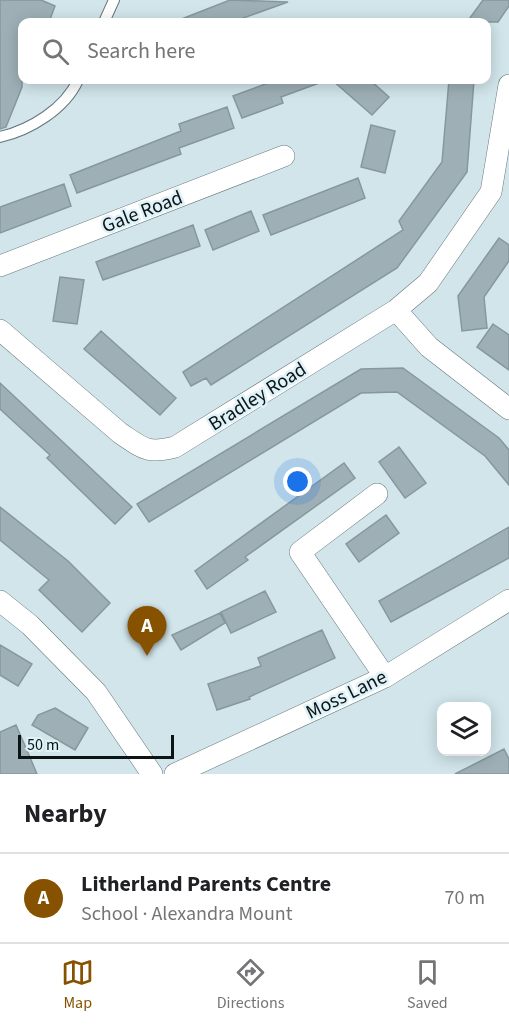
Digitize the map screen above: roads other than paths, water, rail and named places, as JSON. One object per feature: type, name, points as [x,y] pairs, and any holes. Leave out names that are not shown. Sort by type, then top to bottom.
[{"type":"street","points":[[500,187],[508,97]]},
{"type":"street","name":"Gale Road","points":[[0,266],[284,156]]},
{"type":"street","name":"Bradley Road","points":[[0,330],[120,433],[154,452],[175,447],[396,310],[428,283],[500,187]]},
{"type":"street","points":[[396,310],[429,347],[509,409]]},
{"type":"street","points":[[377,494],[300,552],[385,677]]},
{"type":"street","name":"Moss Lane","points":[[175,774],[385,677],[509,600]]},
{"type":"street","points":[[0,601],[30,625],[96,692],[152,774]]},
{"type":"lane","points":[[106,18],[114,0]]},
{"type":"lane","points":[[0,137],[20,132],[48,113],[73,90],[76,84]]},
{"type":"place","name":"Litherland Parents Centre","points":[[147,656]]}]
